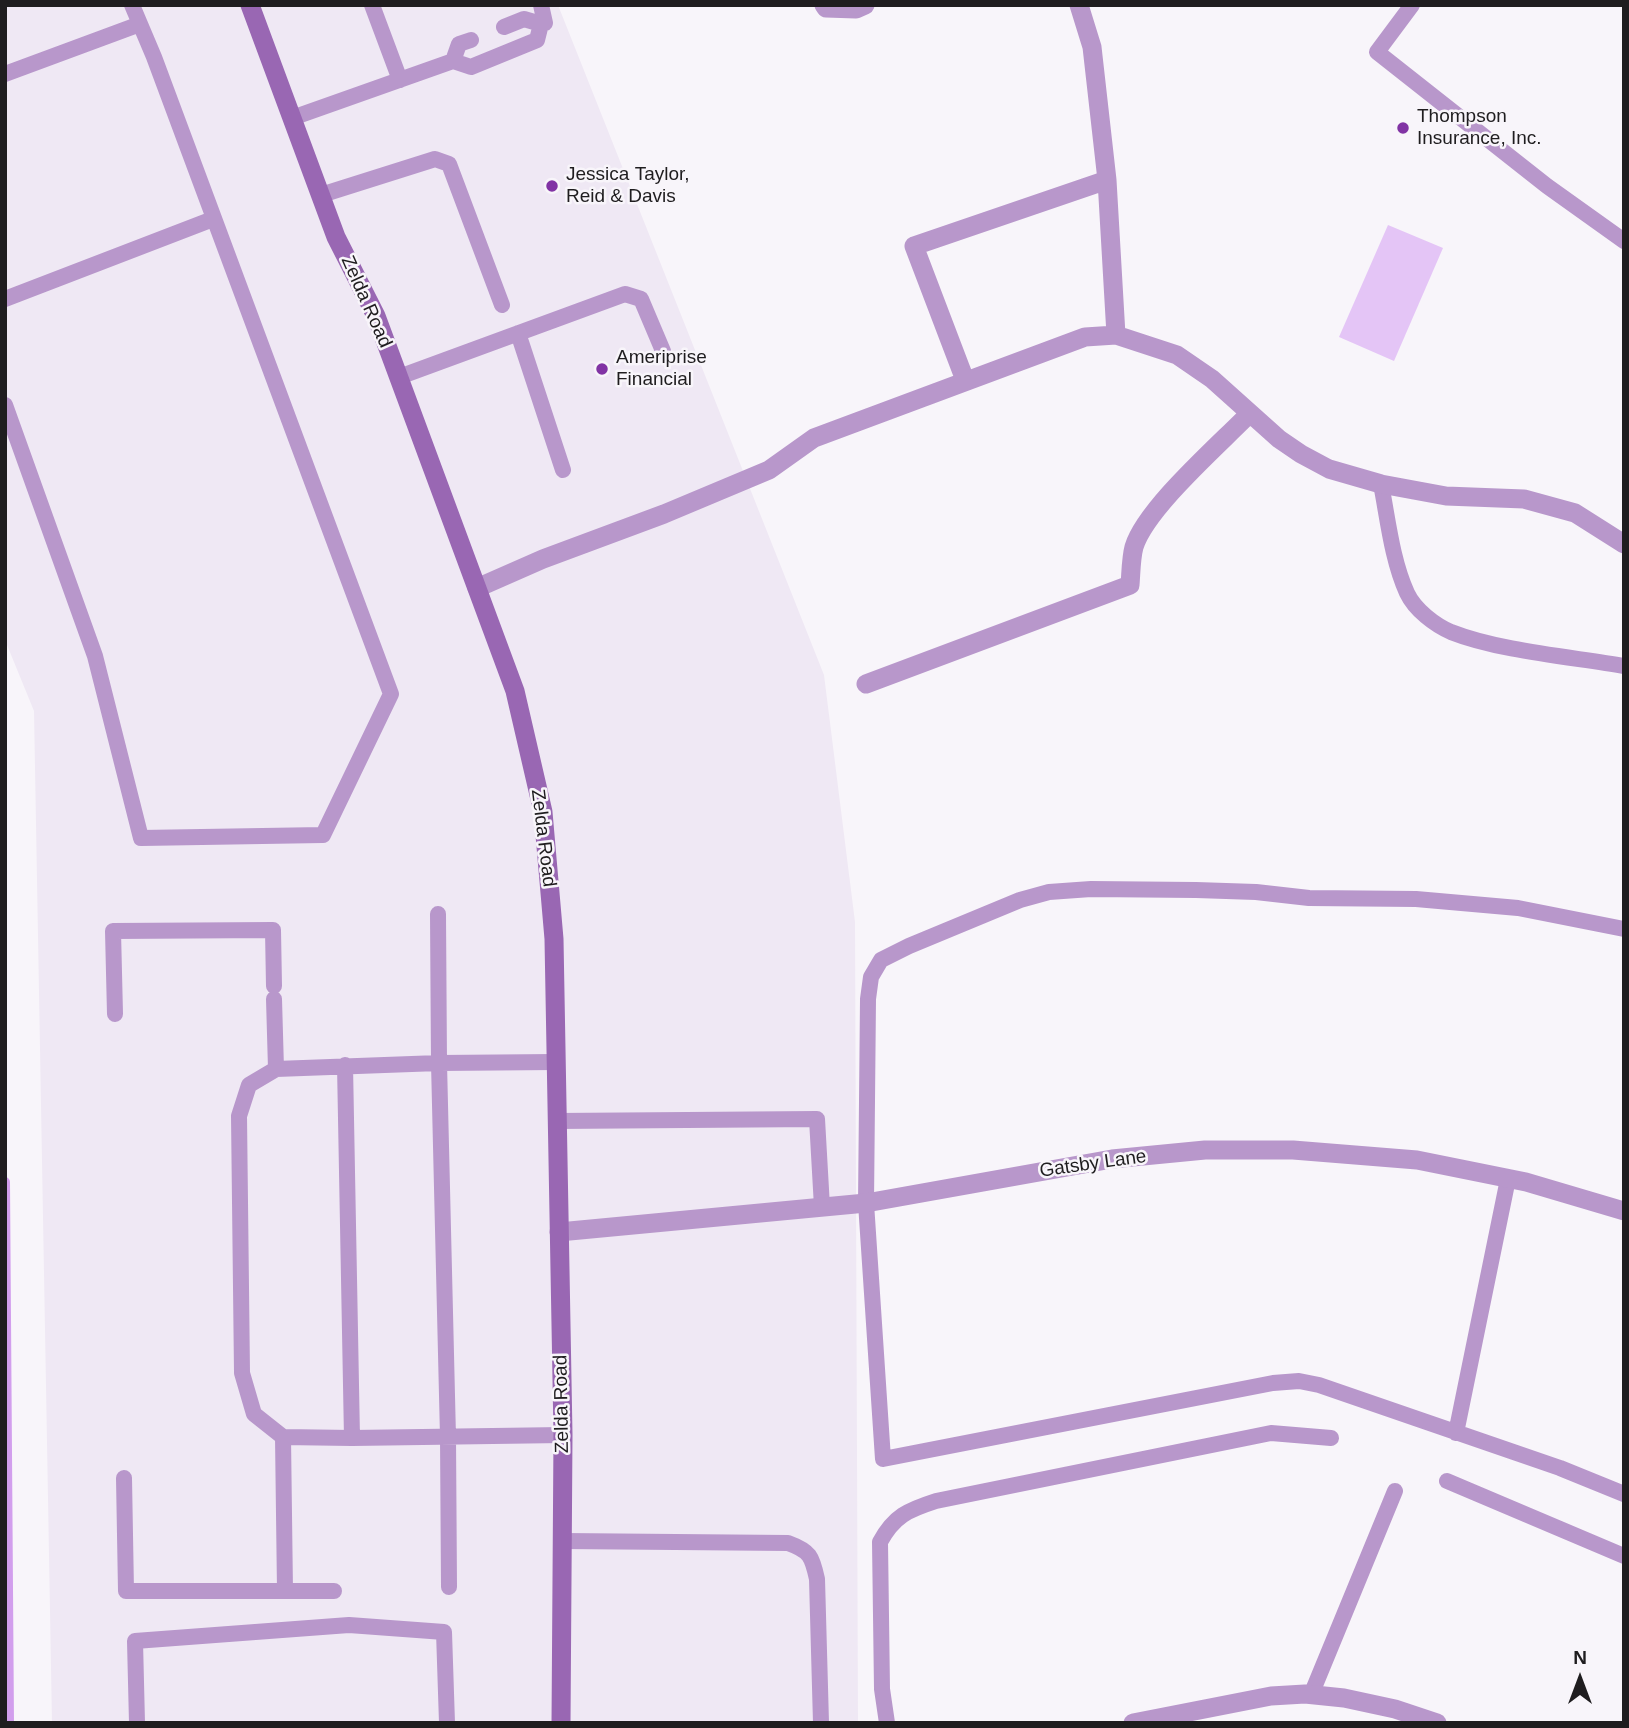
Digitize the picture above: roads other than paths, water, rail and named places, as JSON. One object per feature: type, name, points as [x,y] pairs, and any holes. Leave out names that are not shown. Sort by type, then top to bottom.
[{"type":"main road","name":"Zelda Road","points":[[250,5],[336,237],[376,316],[515,691],[543,812],[554,939],[563,1435],[561,1723]]},
{"type":"street","points":[[824,5],[826,8],[856,9],[865,5]]},
{"type":"street","points":[[1079,5],[1092,47],[1107,180],[1116,335]]},
{"type":"street","points":[[965,380],[914,246],[1107,180]]},
{"type":"street","points":[[477,588],[543,559],[664,514],[769,470],[814,438],[1084,337],[1116,335],[1177,355],[1212,379],[1279,439],[1329,469],[1381,484],[1446,496],[1524,499],[1575,513],[1624,544]]},
{"type":"street","points":[[866,684],[1130,584],[1134,547],[1143,528],[1158,507],[1250,413]]},
{"type":"street","name":"Gatsby Lane","points":[[559,1232],[866,1203],[1112,1159],[1205,1150],[1293,1150],[1417,1160],[1508,1179],[1624,1211]]},
{"type":"street","points":[[1133,1723],[1271,1696],[1311,1695],[1344,1698],[1395,1709],[1437,1723]]},
{"type":"lane","points":[[5,405],[95,656],[141,838],[323,835],[391,694],[212,219],[154,57],[132,5]]},
{"type":"lane","points":[[372,5],[400,80]]},
{"type":"lane","points":[[292,118],[453,61],[471,67],[537,40],[541,24],[545,23],[546,18],[541,5]]},
{"type":"lane","points":[[1412,5],[1377,52],[1547,186],[1624,241]]},
{"type":"lane","points":[[504,27],[524,19],[541,24]]},
{"type":"lane","points":[[5,74],[140,24]]},
{"type":"lane","points":[[453,61],[459,44],[471,40]]},
{"type":"lane","points":[[321,195],[435,159],[449,164],[502,305]]},
{"type":"lane","points":[[5,299],[212,219]]},
{"type":"lane","points":[[399,377],[625,294],[641,299],[663,351]]},
{"type":"lane","points":[[518,333],[563,470]]},
{"type":"lane","points":[[1381,484],[1394,549],[1408,595],[1423,614],[1449,631],[1500,645],[1624,666]]},
{"type":"lane","points":[[1624,929],[1518,908],[1416,899],[1309,898],[1255,892],[1091,889],[1049,892],[1020,901],[900,950],[881,960],[871,977],[868,999],[866,1203],[883,1458],[1273,1383],[1299,1381],[1319,1385],[1560,1468],[1624,1494]]},
{"type":"lane","points":[[438,914],[449,1587]]},
{"type":"lane","points":[[115,1014],[113,931],[273,930],[276,1069]]},
{"type":"lane","points":[[555,1062],[345,1065],[276,1069],[249,1085],[239,1116],[242,1373],[254,1414],[283,1437],[563,1435]]},
{"type":"lane","points":[[345,1065],[352,1438]]},
{"type":"lane","points":[[556,1121],[817,1119],[822,1207]]},
{"type":"lane","points":[[1456,1433],[1508,1179]]},
{"type":"lane","points":[[887,1723],[882,1689],[880,1542],[890,1523],[912,1509],[936,1501],[1270,1433],[1331,1438]]},
{"type":"lane","points":[[283,1437],[285,1591]]},
{"type":"lane","points":[[124,1478],[126,1591],[334,1591]]},
{"type":"lane","points":[[1447,1481],[1624,1556]]},
{"type":"lane","points":[[1311,1695],[1395,1490]]},
{"type":"lane","points":[[563,1542],[788,1543],[804,1549],[813,1560],[817,1579],[821,1723]]},
{"type":"lane","points":[[137,1723],[135,1640],[349,1625],[444,1632],[447,1723]]},
{"type":"waterway","points":[[5,1182],[9,1723]]},
{"type":"place","name":"Thompson Insurance, Inc.","points":[[1403,128]]},
{"type":"place","name":"Jessica Taylor, Reid & Davis","points":[[552,186]]},
{"type":"place","name":"Ameriprise Financial","points":[[602,369]]}]
